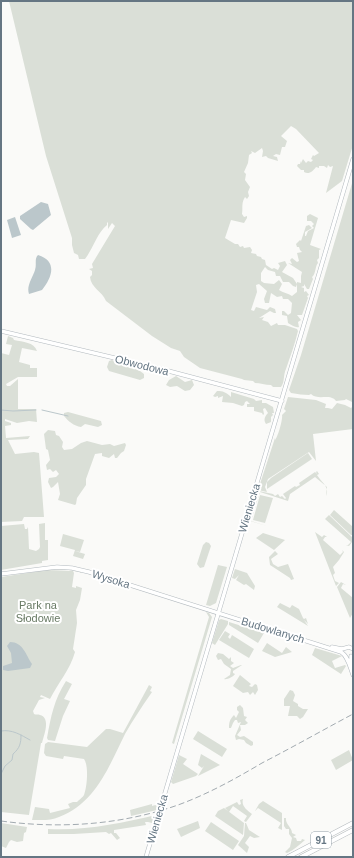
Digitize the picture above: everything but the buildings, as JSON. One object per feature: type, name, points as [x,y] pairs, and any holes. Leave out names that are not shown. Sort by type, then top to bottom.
[{"type":"main road","name":"91","points":[[288,857],[353,823]]},
{"type":"main road","name":"91","points":[[301,857],[353,830]]},
{"type":"street","name":"Wieniecka","points":[[146,857],[353,159]]},
{"type":"street","name":"Obwodowa","points":[[1,331],[169,371],[282,401]]},
{"type":"street","name":"Wysoka","points":[[1,574],[50,567],[72,568],[218,612]]},
{"type":"street","name":"Budowlanych","points":[[218,612],[329,647],[345,655]]},
{"type":"street","name":"Budowlanych","points":[[329,647],[349,647],[353,650]]},
{"type":"street","points":[[345,648],[345,655],[353,675]]},
{"type":"street","points":[[345,655],[352,655],[350,659],[351,670]]},
{"type":"green space","points":[[9,1],[353,1],[353,145],[342,181],[326,193],[333,166],[330,167],[328,165],[327,168],[324,166],[319,166],[319,168],[316,167],[308,173],[304,172],[304,170],[301,170],[297,166],[301,161],[302,163],[303,159],[306,163],[308,161],[311,162],[313,160],[311,159],[313,155],[314,156],[319,153],[296,129],[291,126],[281,136],[287,141],[285,147],[282,147],[280,155],[276,154],[273,156],[277,157],[278,161],[266,156],[262,157],[262,148],[255,153],[251,151],[252,153],[249,155],[248,163],[244,172],[246,174],[245,180],[250,187],[248,192],[249,196],[247,199],[245,197],[243,203],[242,214],[244,217],[247,216],[247,218],[244,223],[231,220],[225,238],[235,244],[238,244],[240,247],[250,247],[252,250],[251,253],[256,254],[265,260],[266,265],[272,269],[274,268],[278,270],[280,266],[278,263],[285,261],[287,265],[282,272],[293,278],[297,284],[297,282],[301,283],[302,272],[288,263],[292,264],[290,260],[292,258],[297,262],[299,261],[297,253],[302,252],[296,244],[300,240],[301,241],[306,226],[309,225],[312,228],[305,232],[305,236],[308,231],[314,228],[312,226],[314,224],[311,221],[307,221],[307,216],[310,214],[318,218],[310,245],[321,249],[319,250],[319,258],[317,260],[318,263],[309,289],[307,289],[304,284],[304,286],[301,287],[304,288],[304,292],[306,291],[309,295],[307,296],[308,298],[302,315],[297,315],[301,320],[298,322],[299,327],[295,327],[288,323],[287,316],[282,315],[282,311],[288,315],[291,313],[292,303],[288,299],[283,299],[282,296],[277,297],[271,293],[269,303],[265,303],[264,299],[267,291],[259,284],[256,285],[257,292],[251,310],[254,311],[256,307],[267,310],[270,307],[275,309],[276,313],[270,311],[259,318],[264,317],[262,320],[268,322],[271,326],[277,323],[278,325],[285,325],[297,329],[298,331],[281,387],[273,387],[271,385],[255,383],[253,381],[200,368],[184,357],[180,351],[171,348],[152,336],[106,301],[94,287],[90,277],[92,275],[92,271],[89,269],[93,268],[92,264],[115,226],[112,223],[108,229],[108,222],[107,223],[107,225],[100,232],[85,259],[79,259],[78,255],[74,253],[72,238],[46,156]],"holes":[[[265,267],[268,270],[275,272],[276,276],[280,276],[283,282],[289,282],[296,287],[297,284],[297,292],[292,296],[279,290],[282,284],[279,280],[274,284],[264,283],[261,281],[261,273]]]},
{"type":"green space","points":[[353,180],[352,402],[346,399],[336,401],[331,398],[317,397],[311,394],[291,393],[289,390],[301,355]]},
{"type":"green space","points":[[8,336],[14,340],[31,344],[37,351],[22,348],[19,362],[30,365],[30,368],[37,368],[37,377],[18,377],[6,384],[7,386],[10,386],[18,379],[18,409],[36,409],[37,422],[29,421],[17,423],[5,419],[5,421],[11,423],[11,425],[5,426],[6,438],[30,436],[28,439],[8,440],[15,454],[34,452],[39,453],[44,517],[24,517],[22,521],[1,522],[1,353],[9,355],[12,345],[6,344]]},
{"type":"green space","points":[[112,360],[140,371],[144,374],[144,378],[140,380],[109,371],[107,367],[109,361]]},
{"type":"green space","points":[[176,376],[185,382],[192,380],[194,385],[190,390],[185,391],[177,386],[170,387],[166,385],[169,380]]},
{"type":"green space","points":[[217,391],[224,392],[231,397],[231,392],[254,399],[256,401],[262,400],[262,403],[266,403],[273,407],[274,413],[272,413],[273,415],[271,417],[271,422],[265,423],[265,418],[268,413],[265,408],[263,409],[263,415],[262,413],[254,411],[254,407],[247,407],[247,404],[250,404],[247,401],[242,406],[222,402],[223,396],[218,398],[218,396],[213,396]]},
{"type":"green space","points":[[288,397],[316,400],[326,404],[325,408],[332,409],[337,403],[351,408],[353,406],[353,429],[313,434],[316,461],[309,452],[268,479],[265,487],[267,492],[258,490],[275,438],[275,440],[279,432],[282,415],[286,411],[284,409]]},
{"type":"green space","points":[[68,412],[101,421],[102,425],[98,427],[85,424],[81,427],[76,426],[64,416],[64,413]]},
{"type":"green space","points":[[48,430],[55,431],[56,435],[59,436],[63,442],[62,447],[64,450],[72,449],[87,441],[102,445],[110,444],[114,446],[125,443],[126,445],[124,451],[117,458],[115,458],[114,454],[109,458],[102,456],[102,453],[95,454],[86,479],[86,485],[77,498],[75,505],[58,500],[60,494],[58,482],[51,488],[48,482],[49,478],[56,477],[59,474],[56,470],[53,472],[50,469],[47,470],[46,465],[50,460],[48,450],[46,449],[44,434]]},
{"type":"green space","points":[[308,453],[312,459],[267,489],[267,482],[271,478]]},
{"type":"green space","points":[[317,471],[319,474],[317,475],[325,485],[315,477],[290,494],[288,501],[260,492],[251,521],[267,526],[250,521],[259,491],[273,494],[275,496],[278,494],[280,497],[282,496],[285,499],[286,498],[283,494],[295,486],[300,485],[299,483],[315,472],[317,474]]},
{"type":"green space","points":[[260,495],[273,498],[265,523],[253,520]]},
{"type":"green space","points":[[334,510],[353,527],[353,535],[351,535],[330,515]]},
{"type":"green space","points":[[329,515],[353,538],[352,542],[349,546],[346,545],[351,542],[325,519]]},
{"type":"green space","points":[[45,523],[45,540],[48,540],[48,560],[42,561],[42,563],[1,570],[1,526],[24,524],[25,529],[28,527],[29,549],[36,551],[40,547],[39,524]]},
{"type":"green space","points":[[315,532],[322,537],[324,535],[327,537],[323,540],[340,555],[343,552],[342,550],[344,552],[333,567],[335,581],[339,583],[336,586]]},
{"type":"green space","points":[[263,533],[285,540],[274,550],[256,538]]},
{"type":"green space","points":[[63,534],[84,540],[80,552],[75,551],[85,554],[83,559],[73,556],[75,550],[60,546]]},
{"type":"green space","points":[[206,542],[211,546],[204,567],[200,568],[197,564],[203,545]]},
{"type":"green space","points":[[275,551],[278,554],[271,559],[273,564],[278,567],[288,564],[294,579],[291,580],[270,565],[269,557]]},
{"type":"green space","points":[[218,565],[227,567],[216,603],[210,606],[206,605]]},
{"type":"green space","name":"Park na Słodowie","points":[[56,569],[60,569],[48,570],[73,571],[72,587],[76,588],[76,586],[82,588],[80,600],[76,610],[77,623],[73,649],[75,652],[67,671],[50,699],[41,695],[40,697],[45,698],[39,700],[33,711],[34,714],[43,717],[46,727],[41,743],[29,815],[1,812],[1,577],[34,572],[1,575]]},
{"type":"green space","points":[[235,569],[247,573],[255,586],[254,590],[246,584],[244,585],[236,580],[239,575],[235,579],[232,578]]},
{"type":"green space","points":[[341,582],[346,585],[343,584],[341,588],[353,598],[353,613],[350,618],[337,587]]},
{"type":"green space","points":[[280,603],[290,608],[292,605],[299,609],[303,618],[306,618],[308,624],[304,620],[308,626],[277,607]]},
{"type":"green space","points":[[206,612],[212,617],[174,744],[172,743],[209,617]]},
{"type":"green space","points":[[221,619],[228,621],[228,624],[215,645],[212,643],[219,620]]},
{"type":"green space","points":[[229,622],[264,633],[258,643],[229,625]]},
{"type":"green space","points":[[225,631],[230,634],[228,637],[230,639],[232,635],[254,649],[249,658],[219,640]]},
{"type":"green space","points":[[267,643],[282,653],[286,647],[292,652],[275,657],[262,651]]},
{"type":"green space","points":[[315,648],[342,656],[332,661],[335,668],[346,666],[341,674],[312,655]]},
{"type":"green space","points":[[218,653],[223,654],[229,659],[231,657],[231,661],[234,663],[230,666],[233,668],[242,665],[233,671],[235,674],[230,678],[224,679],[230,675],[231,669],[224,664],[221,659],[218,660],[216,656]]},
{"type":"green space","points":[[240,675],[251,684],[249,686],[252,687],[255,684],[257,685],[258,690],[255,695],[253,692],[250,695],[248,692],[243,693],[233,686]]},
{"type":"green space","points":[[66,681],[72,684],[64,699],[70,701],[63,716],[55,741],[48,740],[47,738],[50,722],[54,708]]},
{"type":"green space","points":[[149,685],[152,687],[150,691],[152,692],[125,734],[107,771],[92,793],[83,803],[72,811],[59,817],[49,820],[32,820],[35,807],[49,809],[50,813],[70,808],[68,804],[77,802],[82,798],[86,787],[87,766],[84,759],[64,756],[63,759],[46,756],[44,753],[45,744],[48,742],[87,747],[106,729],[123,733]]},
{"type":"green space","points":[[290,690],[293,691],[295,695],[293,701],[303,709],[308,709],[300,719],[297,716],[288,716],[290,706],[284,706],[284,699]]},
{"type":"green space","points":[[240,705],[243,708],[244,716],[247,717],[245,720],[248,723],[245,725],[240,725],[241,730],[237,735],[240,737],[244,736],[253,742],[253,745],[251,746],[244,740],[236,740],[235,736],[241,722],[238,723],[237,720],[235,720],[231,728],[229,728],[231,719],[234,715],[236,718],[239,712],[237,707]]},
{"type":"green space","points":[[198,731],[227,749],[222,757],[193,739]]},
{"type":"green space","points":[[349,750],[353,760],[336,770],[331,760]]},
{"type":"green space","points":[[201,754],[220,765],[198,776],[204,766],[202,768],[198,765]]},
{"type":"green space","points":[[179,755],[187,759],[183,764],[198,774],[173,784],[171,782]]},
{"type":"green space","points":[[243,799],[244,806],[252,814],[246,822],[244,821],[247,816],[233,806],[229,812],[225,808],[237,802],[239,805],[241,804],[240,800]]},
{"type":"green space","points":[[263,801],[282,813],[282,830],[278,828],[281,823],[258,808],[255,811],[259,804]]},
{"type":"green space","points":[[152,804],[152,806],[159,804],[157,810],[131,816],[130,810]]},
{"type":"green space","points":[[224,808],[244,823],[243,835],[215,816],[218,811]]},
{"type":"green space","points":[[156,815],[152,823],[145,822],[146,825],[114,830],[114,833],[116,833],[120,838],[117,840],[111,833],[109,834],[106,832],[48,834],[48,829],[90,828]]},
{"type":"green space","points":[[284,818],[286,818],[292,833],[296,835],[293,837],[296,838],[297,841],[301,841],[302,839],[305,840],[287,853],[285,852],[290,847],[292,838],[289,834],[289,829],[286,829],[284,826]]},
{"type":"green space","points":[[198,821],[200,828],[181,837],[177,829]]},
{"type":"green space","points":[[211,822],[239,841],[233,850],[205,831]]},
{"type":"green space","points":[[1,823],[27,827],[26,832],[24,833],[23,841],[17,842],[11,840],[6,848],[1,846]]},
{"type":"green space","points":[[245,823],[249,830],[260,837],[254,838],[250,836],[245,843],[249,847],[247,853],[238,845],[244,836]]},
{"type":"shaded area","points":[[41,202],[48,204],[51,215],[33,230],[20,219],[20,216]]},
{"type":"shaded area","points":[[15,217],[21,235],[12,238],[7,220]]},
{"type":"shaded area","points":[[38,255],[48,261],[51,266],[50,275],[42,290],[29,294],[29,285],[35,270],[36,258]]},
{"type":"shaded area","points":[[10,642],[18,644],[24,650],[32,664],[30,668],[8,671],[3,670],[3,666],[12,663],[11,653],[7,646]]},
{"type":"waterway","points":[[1,410],[36,410]]},
{"type":"waterway","points":[[42,410],[68,416]]},
{"type":"waterway","points":[[1,731],[20,734],[30,740]]},
{"type":"waterway","points":[[1,774],[5,766],[12,760],[13,754],[19,747],[21,735]]},
{"type":"railway","points":[[1,821],[46,825],[90,824],[156,812],[189,801],[211,791],[353,714]]}]
